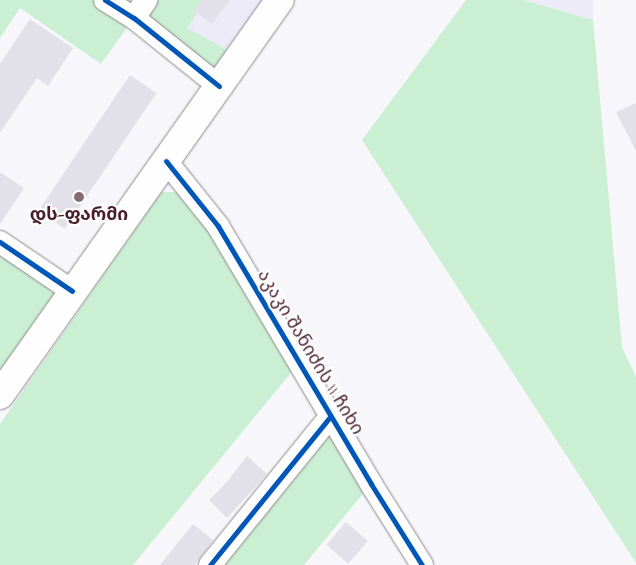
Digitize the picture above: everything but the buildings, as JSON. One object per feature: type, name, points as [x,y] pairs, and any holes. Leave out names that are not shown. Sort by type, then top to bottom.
[{"type":"main road","points":[[0,395],[280,0]]},
{"type":"street","points":[[105,0],[140,9],[219,86]]},
{"type":"street","name":"აკაკი შანიძის II ჩიხი","points":[[166,161],[218,226],[330,417],[422,565]]},
{"type":"street","points":[[0,242],[72,291]]},
{"type":"street","points":[[210,565],[330,417]]},
{"type":"shaded area","points":[[206,0],[268,0],[223,67],[187,28]]},
{"type":"shaded area","points":[[523,0],[593,0],[593,20]]},
{"type":"green space","points":[[0,0],[206,0],[187,28],[229,51],[211,78],[134,18],[101,64],[20,8],[0,38]]},
{"type":"green space","points":[[466,0],[523,0],[593,20],[622,347],[636,377],[636,563],[362,140]]},
{"type":"green space","points":[[161,192],[189,192],[299,363],[133,565],[0,565],[0,424]]},
{"type":"green space","points":[[0,242],[61,285],[0,374]]},
{"type":"green space","points":[[330,417],[371,484],[304,565],[210,565]]},
{"type":"cycle path","points":[[105,0],[134,18],[219,86]]},
{"type":"cycle path","points":[[166,161],[218,226],[371,484],[422,565]]},
{"type":"cycle path","points":[[0,242],[72,291]]},
{"type":"cycle path","points":[[210,565],[330,417]]},
{"type":"place","name":"დს-ფარმი","points":[[79,197]]}]
